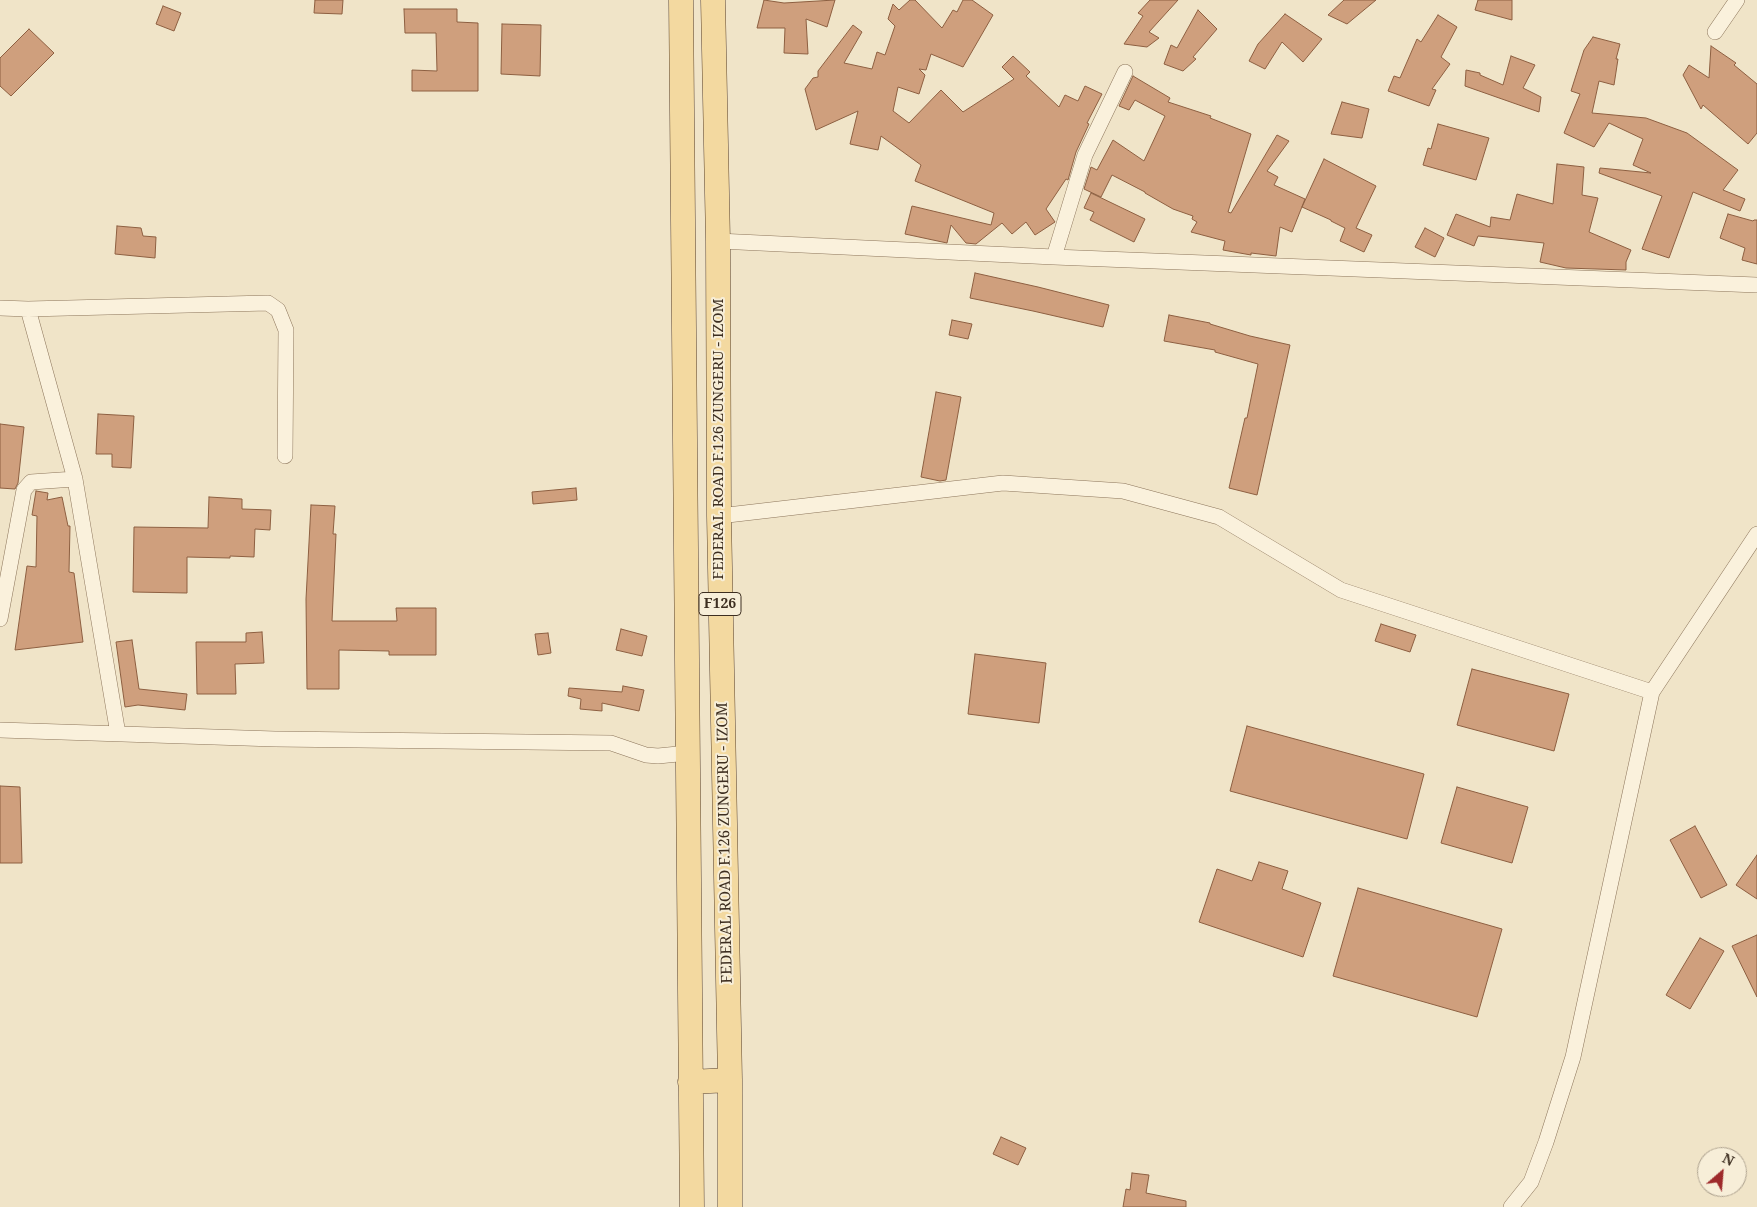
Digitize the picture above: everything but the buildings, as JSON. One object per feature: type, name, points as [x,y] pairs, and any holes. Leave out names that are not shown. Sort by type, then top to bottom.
[{"type":"main road","name":"F126","points":[[680,0],[692,1207]]},
{"type":"main road","name":"FEDERAL ROAD F.126 ZUNGERU - IZOM","points":[[713,0],[718,241],[719,516],[730,1080],[730,1207]]},
{"type":"main road","points":[[690,1082],[730,1080]]},
{"type":"street","points":[[1715,32],[1738,0]]},
{"type":"street","points":[[1054,257],[1085,155],[1125,72]]},
{"type":"street","points":[[718,241],[1054,257],[1757,285]]},
{"type":"street","points":[[0,308],[268,304],[278,310],[286,330],[285,456]]},
{"type":"street","points":[[28,309],[76,478],[118,734]]},
{"type":"street","points":[[0,619],[24,490],[31,482],[76,478]]},
{"type":"street","points":[[719,516],[1003,483],[1123,491],[1219,517],[1341,590],[1652,692]]},
{"type":"street","points":[[1511,1207],[1531,1182],[1573,1058],[1652,692],[1757,534]]},
{"type":"street","points":[[0,730],[275,739],[611,743],[646,756],[688,753]]}]
